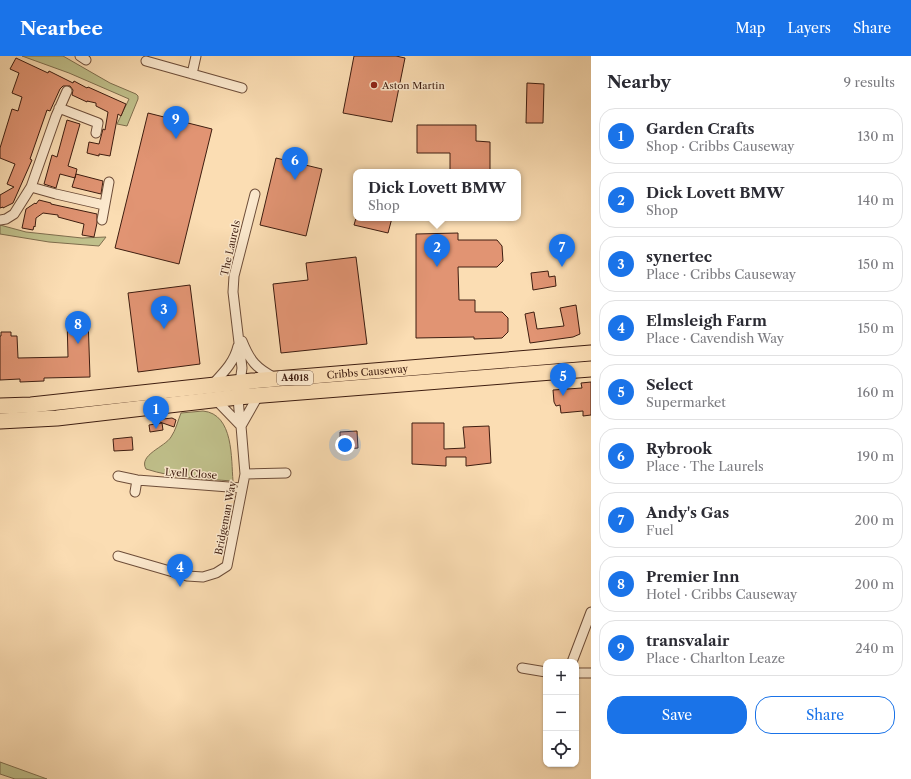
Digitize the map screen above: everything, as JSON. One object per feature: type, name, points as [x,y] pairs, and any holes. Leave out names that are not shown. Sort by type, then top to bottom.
[{"type":"main road","name":"Cribbs Causeway","points":[[0,421],[57,418],[216,400],[239,390],[279,379],[591,353]]},
{"type":"main road","name":"Cribbs Causeway","points":[[0,406],[31,405],[211,386],[239,390],[258,396],[591,369]]},
{"type":"street","points":[[192,74],[196,56]]},
{"type":"street","points":[[146,61],[242,88]]},
{"type":"street","points":[[0,220],[6,219],[14,214],[31,187],[59,108],[67,91]]},
{"type":"street","points":[[59,108],[98,122],[96,133]]},
{"type":"street","points":[[102,220],[109,182]]},
{"type":"street","points":[[31,187],[104,205]]},
{"type":"street","name":"The Laurels","points":[[239,390],[242,368],[239,332],[233,292],[234,276],[254,194]]},
{"type":"street","name":"The Laurels","points":[[239,332],[249,357],[256,366],[262,371],[279,379]]},
{"type":"street","name":"The Laurels","points":[[211,386],[227,369],[233,360],[238,347],[239,332]]},
{"type":"street","name":"Bridgeman Way","points":[[118,556],[187,576],[203,577],[216,573],[227,566],[245,474],[239,390]]},
{"type":"street","points":[[216,400],[241,426],[258,396]]},
{"type":"street","name":"Bridgeman Way","points":[[245,474],[286,473]]},
{"type":"street","name":"Lyell Close","points":[[118,476],[137,480],[242,488]]},
{"type":"street","points":[[135,492],[137,480]]},
{"type":"street","points":[[573,659],[591,612]]},
{"type":"street","points":[[522,668],[543,672]]},
{"type":"street","points":[[579,673],[591,673]]},
{"type":"green space","points":[[22,56],[63,56],[110,83],[136,94],[138,99],[127,126],[117,124],[129,99],[69,73]]},
{"type":"green space","points":[[0,225],[26,232],[82,238],[106,237],[99,246],[49,242],[0,234]]},
{"type":"green space","points":[[203,411],[213,414],[220,420],[226,429],[231,450],[233,481],[178,476],[146,469],[145,464],[149,455],[168,441],[176,428],[181,413]]},
{"type":"green space","points":[[0,762],[47,779],[15,779],[0,774]]},
{"type":"building","name":"Aston Martin","points":[[354,56],[396,56],[405,58],[392,122],[343,113]]},
{"type":"building","points":[[16,58],[48,73],[49,71],[73,83],[74,81],[126,104],[121,116],[118,114],[110,156],[99,154],[99,156],[87,153],[89,142],[99,144],[103,129],[105,130],[108,112],[96,106],[96,103],[87,102],[72,95],[73,90],[70,86],[63,86],[60,89],[50,111],[47,110],[30,159],[32,160],[13,203],[0,208],[0,195],[14,187],[7,184],[15,164],[0,158],[0,148],[12,109],[18,111],[22,97],[12,93],[19,73],[10,69]]},
{"type":"building","points":[[527,83],[544,84],[543,123],[526,123]]},
{"type":"building","points":[[148,113],[212,129],[179,264],[115,248]]},
{"type":"building","points":[[67,120],[80,124],[68,166],[77,169],[75,178],[60,174],[56,188],[44,184],[52,155],[57,157]]},
{"type":"building","points":[[417,125],[476,125],[476,141],[490,142],[490,169],[450,169],[450,153],[417,153]]},
{"type":"building","points":[[276,158],[322,169],[306,236],[260,225]]},
{"type":"building","points":[[76,174],[103,181],[101,194],[72,187]]},
{"type":"building","points":[[39,200],[97,214],[94,237],[82,235],[84,224],[58,217],[58,215],[43,213],[36,218],[35,227],[34,226],[33,230],[22,228],[26,209],[35,203],[36,204]]},
{"type":"building","points":[[355,221],[391,221],[388,233],[354,225]]},
{"type":"building","points":[[458,233],[458,240],[497,240],[502,246],[503,261],[497,267],[458,267],[459,300],[475,300],[475,312],[502,312],[508,318],[508,332],[502,338],[416,338],[416,234]]},
{"type":"building","points":[[356,257],[367,344],[281,353],[273,284],[308,280],[306,263]]},
{"type":"building","points":[[548,271],[549,277],[555,276],[556,286],[533,290],[531,273]]},
{"type":"building","points":[[190,285],[200,364],[138,372],[128,293]]},
{"type":"building","points":[[576,305],[580,334],[573,337],[530,343],[525,314],[534,312],[537,329],[564,326],[560,308]]},
{"type":"building","points":[[83,313],[83,318],[88,317],[90,377],[44,378],[44,381],[20,382],[20,379],[0,380],[1,332],[11,332],[11,336],[17,336],[18,358],[68,357],[67,318],[72,318],[72,314]]},
{"type":"building","points":[[591,382],[591,415],[583,416],[583,411],[561,413],[560,405],[556,406],[554,402],[553,390],[582,388],[581,383]]},
{"type":"building","points":[[172,418],[176,420],[174,427],[154,420]]},
{"type":"building","points":[[162,423],[163,430],[150,432],[149,425]]},
{"type":"building","points":[[412,423],[444,423],[444,449],[465,448],[463,427],[489,426],[491,463],[466,466],[466,457],[446,457],[446,466],[412,464]]},
{"type":"building","points":[[357,431],[358,448],[347,449],[347,444],[340,444],[340,432]]},
{"type":"building","points":[[132,437],[133,450],[114,451],[113,439]]},
{"type":"place","name":"Aston Martin","points":[[374,85]]},
{"type":"place","name":"transvalair","points":[[176,139]]},
{"type":"place","name":"Rybrook","points":[[295,180]]},
{"type":"place","name":"Dick Lovett BMW","points":[[437,267]]},
{"type":"place","name":"Andy's Gas","points":[[562,267]]},
{"type":"place","name":"synertec","points":[[164,329]]},
{"type":"place","name":"Premier Inn","points":[[78,344]]},
{"type":"place","name":"Select","points":[[563,396]]},
{"type":"place","name":"Garden Crafts","points":[[156,429]]},
{"type":"place","name":"Elmsleigh Farm","points":[[180,587]]}]
